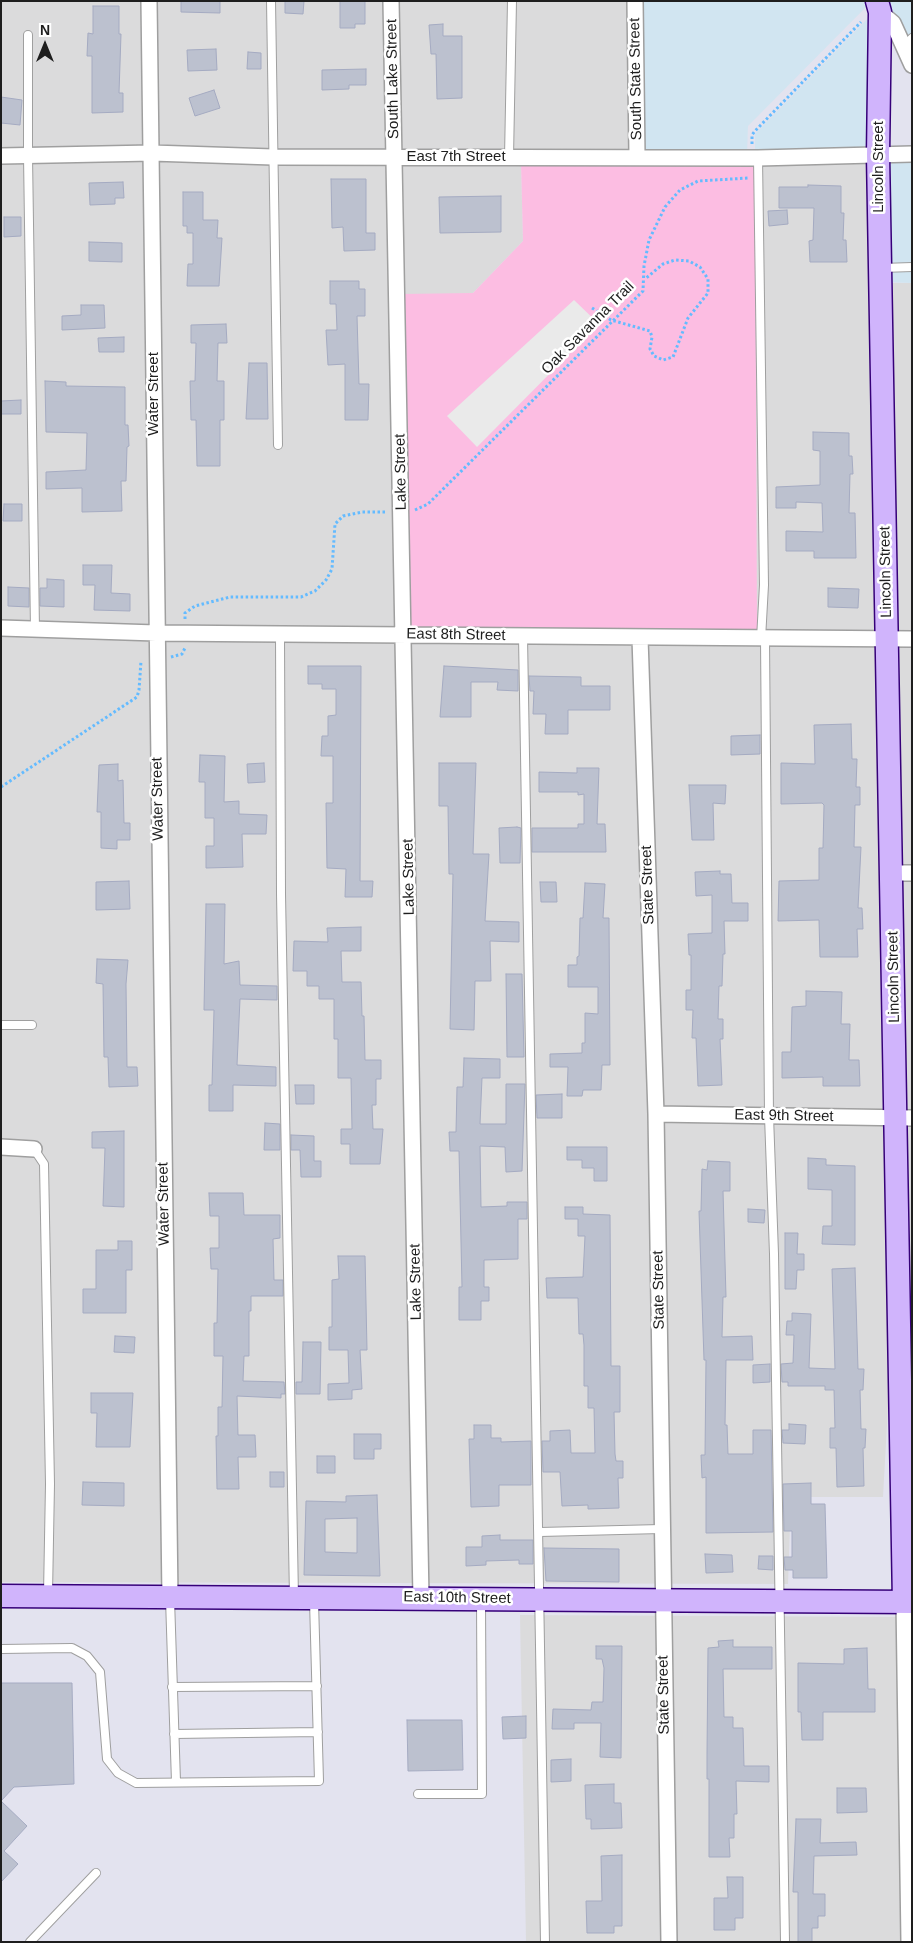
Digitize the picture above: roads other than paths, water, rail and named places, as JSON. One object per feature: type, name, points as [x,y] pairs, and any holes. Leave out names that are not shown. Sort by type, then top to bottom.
[{"type":"main road","name":"Lincoln Street","points":[[874,9],[887,639],[902,873],[908,1602]]},
{"type":"main road","name":"East 10th Street","points":[[1,1596],[421,1597],[662,1601],[908,1602]]},
{"type":"street","name":"Water Street","points":[[149,1],[170,1596]]},
{"type":"street","name":"South Lake Street","points":[[392,1],[395,157]]},
{"type":"street","name":"South State Street","points":[[635,1],[637,156]]},
{"type":"street","points":[[874,9],[893,22],[908,42],[912,64]]},
{"type":"street","name":"East 7th Street","points":[[1,156],[152,153],[273,157],[637,156],[755,158],[912,154]]},
{"type":"street","name":"Lake Street","points":[[395,157],[421,1597]]},
{"type":"street","name":"East 8th Street","points":[[1,628],[156,633],[912,639]]},
{"type":"street","name":"State Street","points":[[640,638],[656,1114],[662,1601],[669,1942]]},
{"type":"street","name":"East 9th Street","points":[[656,1114],[904,1118]]},
{"type":"street","points":[[1,1146],[34,1150]]},
{"type":"street","name":"Lincoln Street","points":[[908,1602],[909,1942]]},
{"type":"lane","points":[[271,1],[278,445]]},
{"type":"lane","points":[[509,157],[512,1]]},
{"type":"lane","points":[[28,34],[35,629]]},
{"type":"lane","points":[[755,158],[764,585],[763,639],[769,1116],[784,1942]]},
{"type":"lane","points":[[880,268],[912,267]]},
{"type":"lane","points":[[1,1649],[72,1648],[87,1656],[100,1672],[107,1759],[118,1773],[136,1783],[319,1781],[317,1686],[304,1597],[281,894],[280,634]]},
{"type":"lane","points":[[523,636],[540,1532],[545,1942]]},
{"type":"lane","points":[[1,1025],[32,1025]]},
{"type":"lane","points":[[34,1150],[44,1164],[50,1484],[48,1596]]},
{"type":"lane","points":[[540,1532],[662,1529]]},
{"type":"lane","points":[[170,1596],[176,1782]]},
{"type":"lane","points":[[418,1794],[482,1794],[481,1598]]},
{"type":"lane","points":[[172,1687],[317,1686]]},
{"type":"lane","points":[[174,1734],[318,1732]]},
{"type":"lane","points":[[30,1942],[96,1873]]}]
